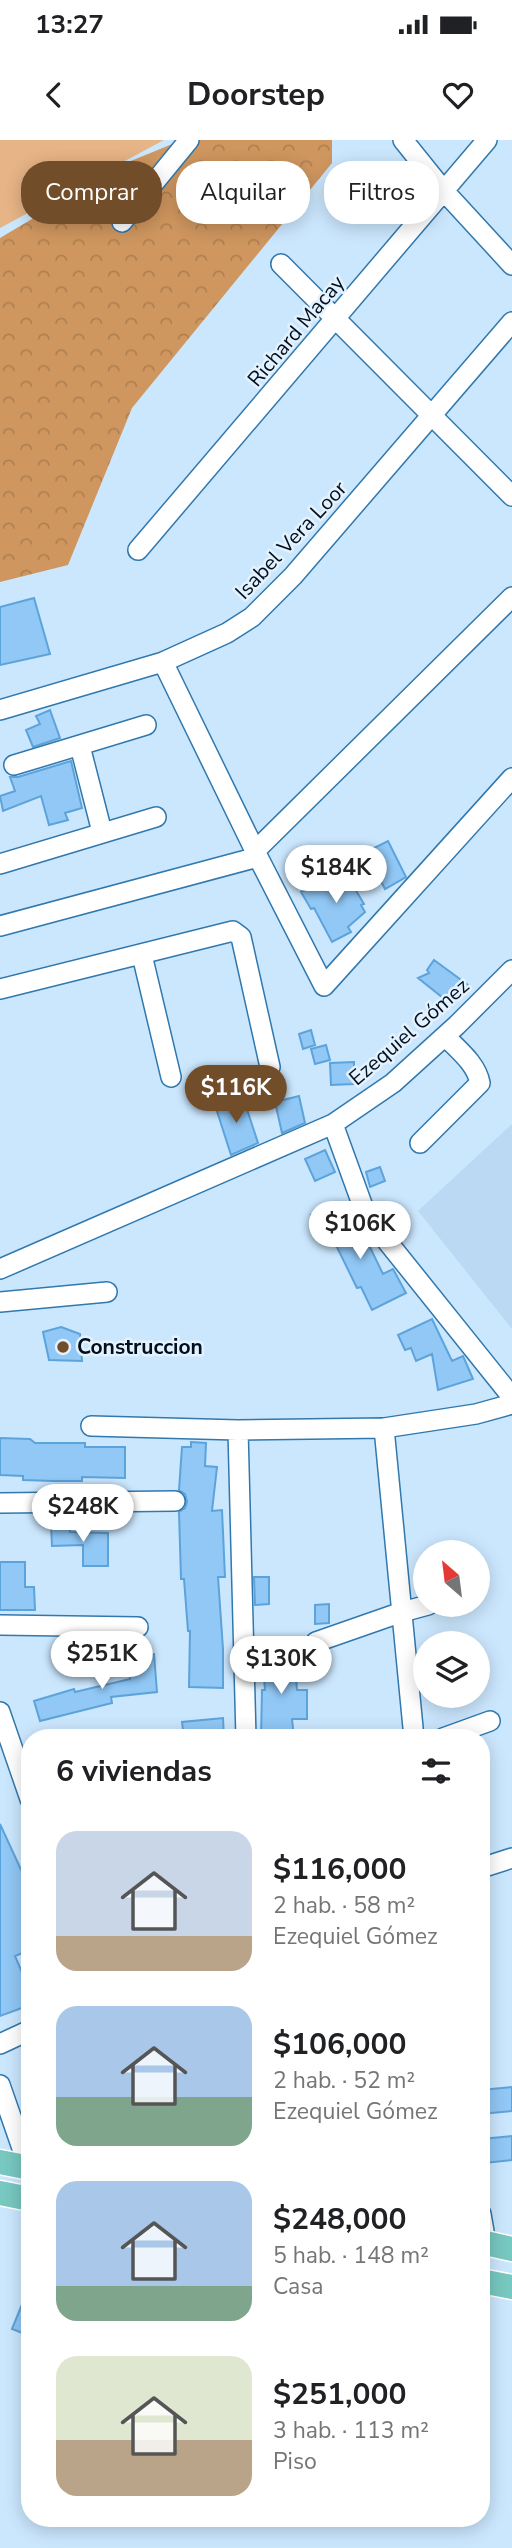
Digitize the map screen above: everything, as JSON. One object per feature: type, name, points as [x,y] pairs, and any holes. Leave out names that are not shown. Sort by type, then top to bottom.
[{"type":"main road","points":[[0,2162],[21,2167]]},
{"type":"main road","points":[[0,2193],[21,2197]]},
{"type":"main road","points":[[490,2244],[512,2249]]},
{"type":"main road","points":[[490,2283],[512,2287]]},
{"type":"street","points":[[162,173],[189,140]]},
{"type":"street","points":[[403,140],[444,191],[512,265]]},
{"type":"street","name":"Richard Macay","points":[[138,550],[487,140]]},
{"type":"street","points":[[281,264],[512,496]]},
{"type":"street","name":"Isabel Vera Loor","points":[[0,710],[163,662],[227,633],[252,617],[272,599],[512,322]]},
{"type":"street","points":[[0,926],[256,854],[512,597]]},
{"type":"street","points":[[163,662],[256,854],[324,986],[512,778]]},
{"type":"street","points":[[14,765],[146,725]]},
{"type":"street","points":[[80,746],[102,832]]},
{"type":"street","points":[[0,864],[156,817]]},
{"type":"street","points":[[0,989],[233,931],[242,937],[270,1067]]},
{"type":"street","points":[[142,955],[171,1077]]},
{"type":"street","name":"Ezequiel Gómez","points":[[0,1269],[332,1124],[393,1083],[512,970]]},
{"type":"street","points":[[420,1143],[480,1083],[478,1072],[472,1064],[444,1036]]},
{"type":"street","points":[[332,1124],[366,1214],[512,1397]]},
{"type":"street","points":[[0,1302],[107,1292]]},
{"type":"street","points":[[91,1426],[385,1431],[476,1414],[512,1404]]},
{"type":"street","points":[[238,1430],[246,1729]]},
{"type":"street","points":[[385,1431],[413,1729]]},
{"type":"street","points":[[0,1503],[175,1501]]},
{"type":"street","points":[[316,1643],[413,1609]]},
{"type":"street","points":[[0,1625],[138,1627]]},
{"type":"street","points":[[0,1712],[21,1773]]},
{"type":"street","points":[[468,1729],[490,1721]]},
{"type":"street","points":[[490,1865],[512,1858]]},
{"type":"street","points":[[0,2044],[21,2034]]},
{"type":"street","points":[[0,2085],[21,2146]]},
{"type":"shaded area","points":[[0,140],[164,140],[125,161],[21,161],[21,217],[0,228]]},
{"type":"shaded area","points":[[512,1124],[512,1329],[418,1211]]},
{"type":"green space","points":[[182,140],[332,140],[332,161],[324,161],[324,173],[310,190],[310,161],[176,161],[176,224],[282,224],[132,408],[68,565],[0,582],[0,238],[24,224],[162,224],[162,161],[131,161]]},
{"type":"building","points":[[34,598],[50,654],[0,665],[0,607]]},
{"type":"building","points":[[50,710],[60,738],[33,747],[26,730],[40,724],[36,716]]},
{"type":"building","points":[[71,761],[82,808],[65,813],[68,820],[49,825],[41,796],[3,811],[0,796],[15,791],[10,777]]},
{"type":"building","points":[[388,841],[406,877],[385,889],[366,852]]},
{"type":"building","points":[[345,872],[364,904],[361,905],[365,912],[348,927],[351,932],[332,942],[314,908],[311,909],[301,892]]},
{"type":"building","points":[[434,960],[468,985],[452,1005],[418,978],[429,973],[427,970]]},
{"type":"building","points":[[311,1030],[315,1045],[303,1049],[299,1034]]},
{"type":"building","points":[[326,1045],[330,1060],[315,1064],[311,1049]]},
{"type":"building","points":[[354,1062],[354,1084],[331,1085],[330,1063]]},
{"type":"building","points":[[299,1096],[305,1123],[282,1133],[275,1102]]},
{"type":"building","points":[[244,1100],[258,1143],[231,1155],[214,1102]]},
{"type":"building","points":[[325,1150],[335,1172],[315,1181],[305,1159]]},
{"type":"building","points":[[380,1167],[385,1181],[370,1187],[366,1172]]},
{"type":"building","points":[[343,1210],[353,1247],[367,1241],[383,1274],[393,1269],[406,1293],[372,1310],[361,1287],[357,1288],[331,1235],[323,1237],[311,1215]]},
{"type":"building","points":[[432,1319],[452,1361],[463,1356],[473,1379],[438,1390],[432,1354],[416,1361],[411,1348],[405,1350],[398,1335]]},
{"type":"building","name":"Construccion","points":[[61,1327],[80,1334],[82,1361],[49,1360],[43,1332]]},
{"type":"building","points":[[0,1438],[30,1439],[35,1443],[85,1443],[85,1447],[125,1447],[125,1478],[82,1477],[82,1481],[53,1481],[23,1480],[23,1476],[0,1475]]},
{"type":"building","points":[[191,1442],[206,1443],[205,1466],[217,1467],[212,1511],[222,1510],[225,1577],[218,1577],[223,1688],[189,1687],[190,1631],[184,1579],[181,1579],[179,1512],[185,1508],[187,1502],[185,1494],[179,1490],[182,1447],[191,1447]]},
{"type":"building","points":[[51,1524],[69,1524],[70,1532],[108,1533],[108,1566],[83,1566],[83,1545],[52,1546]]},
{"type":"building","points":[[0,1562],[25,1562],[25,1587],[34,1587],[35,1610],[0,1610]]},
{"type":"building","points":[[254,1577],[269,1577],[269,1604],[255,1605]]},
{"type":"building","points":[[329,1604],[329,1623],[315,1624],[315,1605]]},
{"type":"building","points":[[294,1650],[297,1690],[307,1690],[307,1719],[292,1719],[293,1729],[261,1729],[262,1690],[265,1690],[262,1652]]},
{"type":"building","points":[[154,1654],[157,1692],[111,1697],[112,1703],[40,1721],[34,1701],[74,1689],[75,1692],[130,1679],[128,1657]]},
{"type":"building","points":[[223,1718],[224,1729],[183,1729],[182,1722]]},
{"type":"building","points":[[0,1824],[21,1870],[21,1954],[15,1956],[21,1970],[21,2008],[0,2016]]},
{"type":"building","points":[[512,2087],[512,2111],[490,2113],[490,2089]]},
{"type":"building","points":[[512,2136],[512,2160],[490,2162],[490,2138]]},
{"type":"building","points":[[21,2307],[21,2332],[12,2329]]},
{"type":"place","name":"Construccion","points":[[63,1347]]}]
